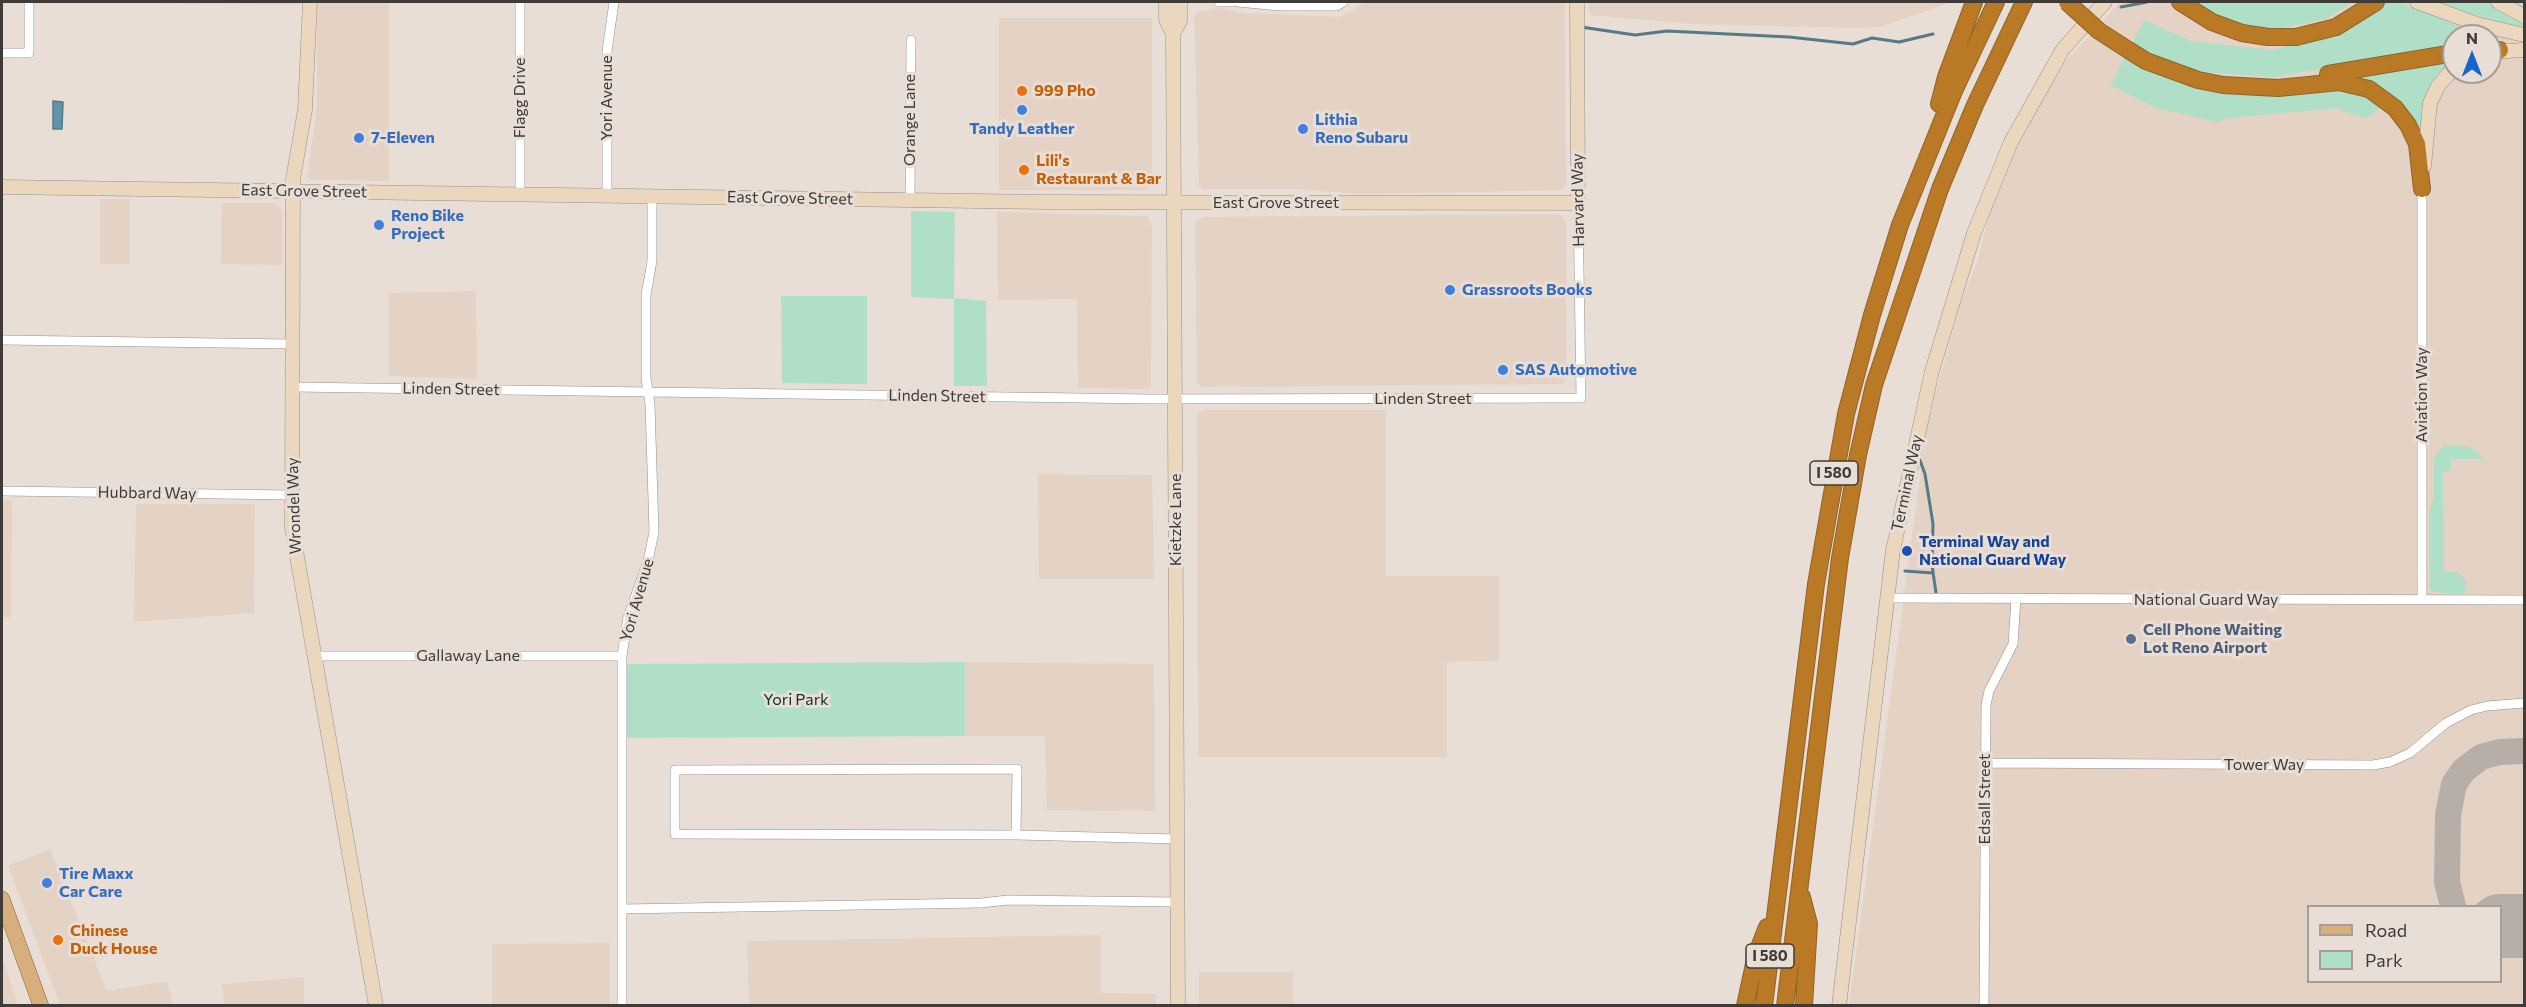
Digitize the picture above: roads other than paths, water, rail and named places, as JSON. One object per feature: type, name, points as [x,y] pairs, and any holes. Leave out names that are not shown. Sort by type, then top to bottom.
[{"type":"highway","points":[[1928,152],[1946,77],[1974,2]]},
{"type":"highway","name":"I 580","points":[[1764,1005],[1775,907],[1833,479],[1872,315],[1900,225],[1928,152],[1996,2]]},
{"type":"highway","name":"I 580","points":[[1785,1005],[1840,558],[1858,455],[1874,385],[1940,189],[1975,105],[2024,2]]},
{"type":"highway","points":[[2011,29],[2038,2]]},
{"type":"highway","points":[[2067,2],[2099,31],[2146,61],[2198,80],[2223,85],[2253,87],[2288,87],[2339,82],[2359,85],[2379,94],[2402,116],[2413,134],[2419,154],[2422,189]]},
{"type":"highway","points":[[2180,2],[2205,19],[2238,32],[2268,37],[2296,37],[2336,27],[2376,2]]},
{"type":"highway","points":[[2253,87],[2442,55]]},
{"type":"highway","points":[[1800,887],[1809,924],[1804,1005]]},
{"type":"highway","points":[[1745,1005],[1756,955],[1775,907]]},
{"type":"main road","points":[[2,899],[41,1005]]},
{"type":"street","points":[[2,53],[29,53],[29,2]]},
{"type":"street","name":"Wrondel Way","points":[[310,2],[305,110],[293,191],[293,543],[376,1005]]},
{"type":"street","name":"Flagg Drive","points":[[520,2],[520,194]]},
{"type":"street","name":"Yori Avenue","points":[[607,195],[607,51],[614,2]]},
{"type":"street","name":"Kietzke Lane","points":[[1166,2],[1166,20],[1173,34],[1178,1005]]},
{"type":"street","name":"Kietzke Lane","points":[[1173,34],[1180,21],[1180,2]]},
{"type":"street","points":[[1219,2],[1232,2]]},
{"type":"street","points":[[1238,2],[1279,6],[1337,6],[1343,2]]},
{"type":"street","name":"Harvard Way","points":[[1576,2],[1581,398]]},
{"type":"street","name":"Terminal Way","points":[[1839,1005],[1893,550],[1917,431],[1941,339],[1974,232],[2011,142],[2037,93],[2075,33],[2105,2]]},
{"type":"street","points":[[2417,2],[2477,24],[2524,35]]},
{"type":"street","points":[[2498,2],[2524,16]]},
{"type":"street","name":"Orange Lane","points":[[910,200],[911,40]]},
{"type":"street","points":[[2502,51],[2524,50]]},
{"type":"street","points":[[2422,189],[2430,103],[2442,82]]},
{"type":"street","name":"East Grove Street","points":[[2,187],[1173,203],[1578,203]]},
{"type":"street","name":"Aviation Way","points":[[2422,189],[2422,600]]},
{"type":"street","name":"Yori Avenue","points":[[622,1005],[622,656],[628,617],[648,561],[654,532],[646,295],[652,261],[652,196]]},
{"type":"street","points":[[2,340],[293,344]]},
{"type":"street","name":"Linden Street","points":[[293,387],[1176,399],[1581,398]]},
{"type":"street","name":"Hubbard Way","points":[[2,491],[292,495]]},
{"type":"street","name":"National Guard Way","points":[[1888,598],[2524,600]]},
{"type":"street","name":"Edsall Street","points":[[1984,1005],[1986,705],[1989,691],[2013,644],[2016,599]]},
{"type":"street","name":"Gallaway Lane","points":[[314,656],[622,656]]},
{"type":"street","name":"Tower Way","points":[[1986,763],[2373,765],[2390,762],[2410,753],[2446,723],[2471,710],[2487,706],[2524,703]]},
{"type":"street","points":[[1016,835],[1017,769],[675,770],[675,834],[1016,835],[1178,839]]},
{"type":"street","points":[[622,909],[981,903],[1008,900],[1178,903]]},
{"type":"water","points":[[53,101],[63,102],[62,129],[53,129]]},
{"type":"waterway","points":[[2121,7],[2147,2]]},
{"type":"waterway","points":[[1581,27],[1635,35],[1667,31],[1789,37],[1853,44],[1872,38],[1899,42],[1933,34]]},
{"type":"waterway","points":[[1918,455],[1925,474],[1933,524],[1932,565],[1936,593]]},
{"type":"waterway","points":[[1905,571],[1933,573]]},
{"type":"place","name":"999 Pho","points":[[1022,91]]},
{"type":"place","name":"Tandy Leather","points":[[1022,110]]},
{"type":"place","name":"Lithia Reno Subaru","points":[[1303,129]]},
{"type":"place","name":"7-Eleven","points":[[359,138]]},
{"type":"place","name":"Lili's Restaurant & Bar","points":[[1024,170]]},
{"type":"place","name":"Reno Bike Project","points":[[379,225]]},
{"type":"place","name":"Grassroots Books","points":[[1450,290]]},
{"type":"place","name":"SAS Automotive","points":[[1503,370]]},
{"type":"place","name":"Terminal Way and National Guard Way","points":[[1907,551]]},
{"type":"place","name":"Cell Phone Waiting Lot Reno Airport","points":[[2131,639]]},
{"type":"place","name":"Tire Maxx Car Care","points":[[47,883]]},
{"type":"place","name":"Chinese Duck House","points":[[58,940]]},
{"type":"park label","name":"Yori Park","points":[[796,700]]}]
